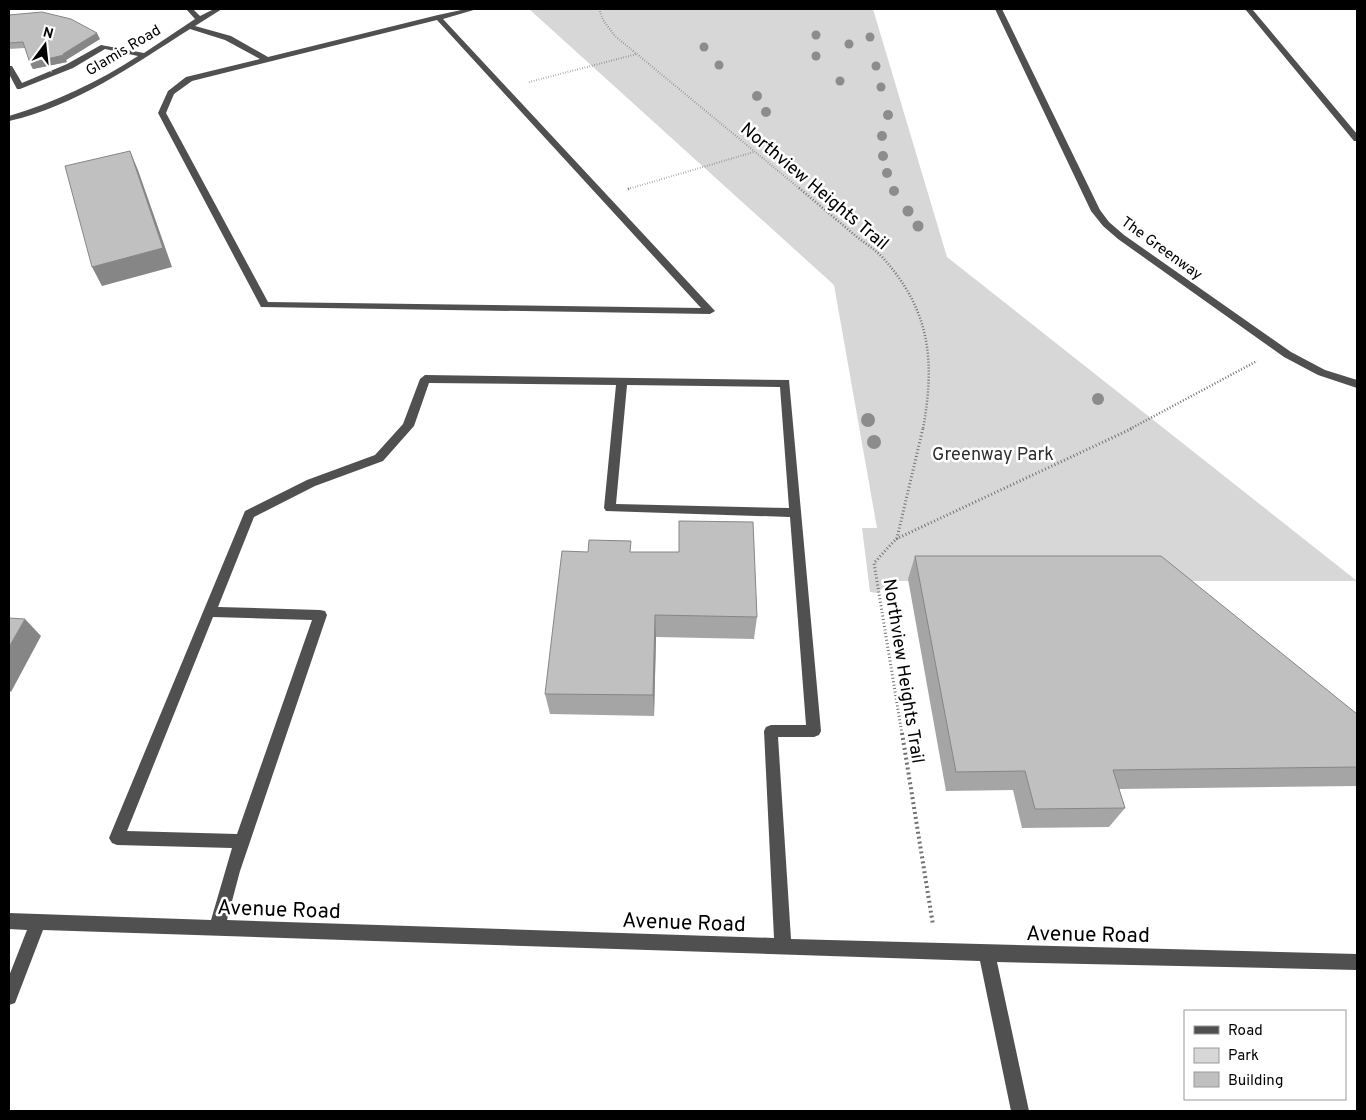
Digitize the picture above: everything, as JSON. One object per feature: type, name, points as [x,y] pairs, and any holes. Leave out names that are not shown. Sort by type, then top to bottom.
[{"type":"street","points":[[189,9],[199,19]]},
{"type":"street","name":"Glamis Road","points":[[9,119],[35,111],[113,74],[199,19],[219,9]]},
{"type":"street","points":[[438,17],[710,311],[265,305],[162,113],[171,93],[189,80],[438,17],[474,9]]},
{"type":"street","name":"The Greenway","points":[[998,9],[1096,211],[1106,224],[1121,237],[1279,348],[1332,377],[1357,384]]},
{"type":"street","points":[[1248,9],[1357,139]]},
{"type":"street","points":[[188,26],[228,38],[267,60]]},
{"type":"street","points":[[9,68],[20,87],[70,66],[104,46],[145,55]]},
{"type":"street","points":[[242,841],[117,838],[249,514],[311,483],[378,458],[408,426],[425,379],[784,383],[814,731],[771,731],[784,947]]},
{"type":"street","points":[[622,381],[610,508],[795,513]]},
{"type":"street","points":[[208,612],[320,615],[232,871],[217,928]]},
{"type":"street","name":"Avenue Road","points":[[9,921],[937,952],[1357,962]]},
{"type":"street","points":[[9,997],[38,922]]},
{"type":"street","points":[[987,953],[1020,1111]]},
{"type":"path","name":"Northview Heights Trail","points":[[598,9],[603,20],[615,36],[883,258],[906,290],[921,317],[929,348],[930,383],[912,481],[896,539],[874,563],[937,952]]},
{"type":"path","points":[[504,89],[637,54]]},
{"type":"path","points":[[604,196],[754,152]]},
{"type":"path","points":[[896,539],[1127,431],[1279,348]]},
{"type":"green space","name":"Greenway Park","points":[[529,9],[873,9],[947,257],[1357,581],[891,581],[877,593],[870,592],[862,528],[877,528],[834,285]]},
{"type":"building","points":[[42,12],[71,19],[97,33],[64,55],[30,63],[23,42],[9,43],[9,15]]},
{"type":"building","points":[[130,151],[163,248],[92,267],[65,166]]},
{"type":"building","points":[[679,521],[753,522],[757,617],[655,615],[653,695],[545,694],[562,551],[588,552],[589,540],[631,541],[630,552],[679,552]]},
{"type":"building","points":[[915,556],[1161,556],[1357,714],[1357,767],[1113,770],[1125,808],[1035,809],[1025,771],[956,772]]},
{"type":"building","points":[[9,618],[25,619],[9,647]]}]
